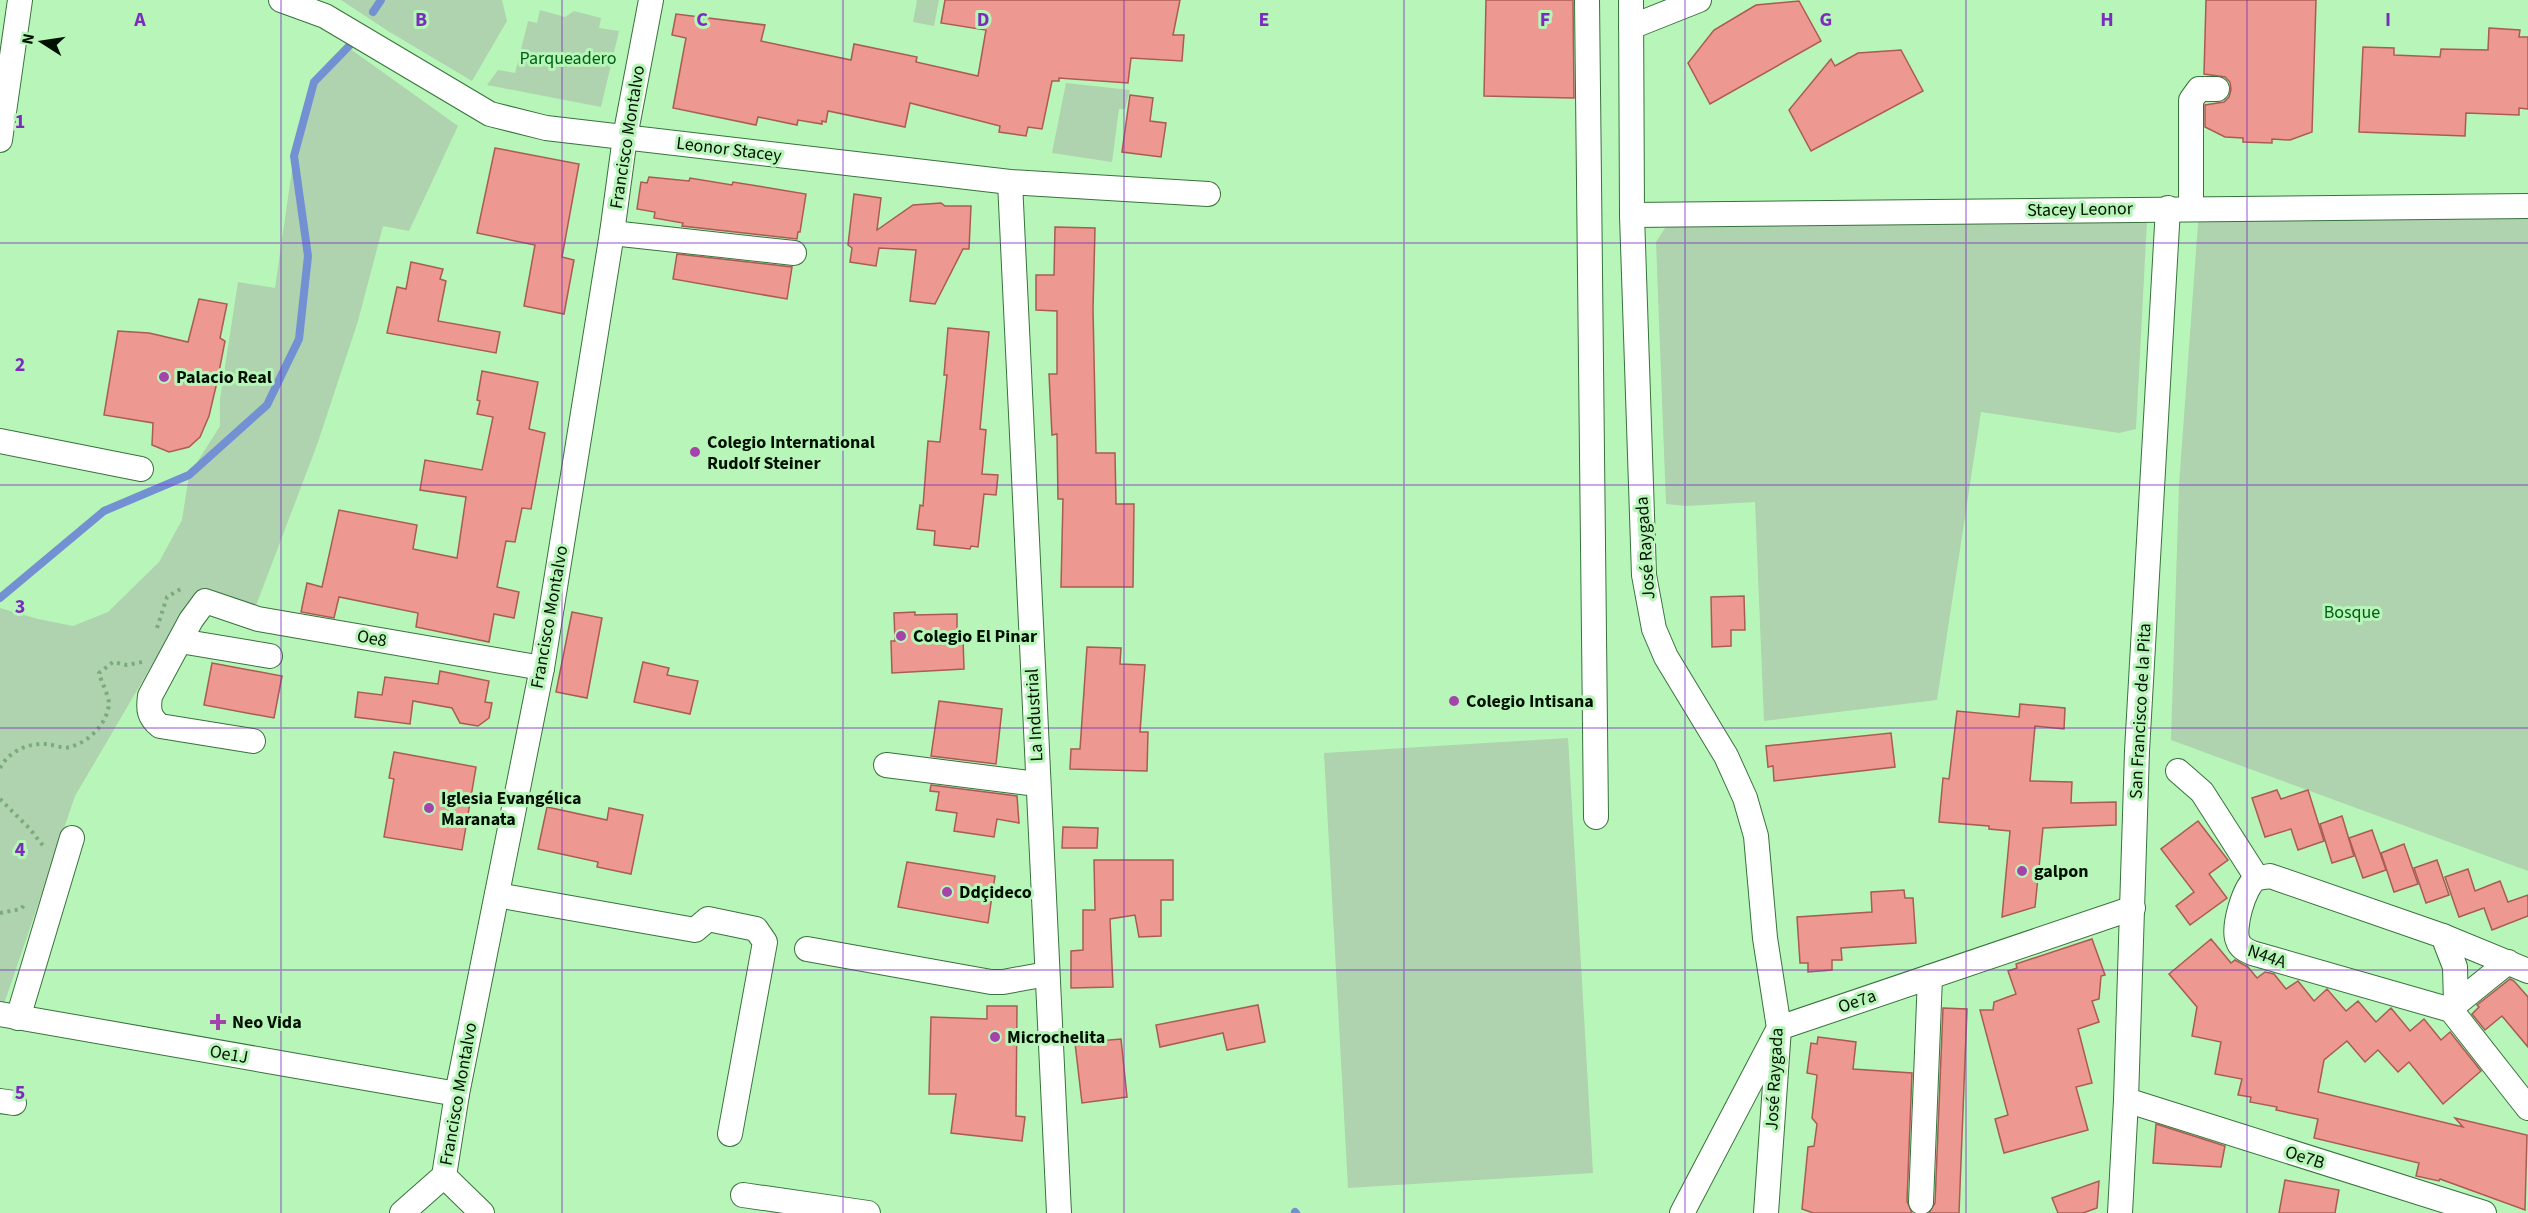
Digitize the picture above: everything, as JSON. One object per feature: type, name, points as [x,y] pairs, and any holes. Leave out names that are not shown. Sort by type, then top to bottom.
[{"type":"street","points":[[0,140],[20,0]]},
{"type":"street","name":"Leonor Stacey","points":[[281,0],[325,16],[490,114],[546,128],[1010,182],[1208,194]]},
{"type":"street","name":"Francisco Montalvo","points":[[402,1213],[444,1176],[457,1094],[542,668],[612,233],[625,137],[651,0]]},
{"type":"street","points":[[1587,0],[1596,817]]},
{"type":"street","name":"José Raygada","points":[[1631,0],[1632,215],[1644,575],[1654,629],[1666,657],[1726,756],[1745,798],[1756,836],[1765,938],[1779,1028],[1766,1213]]},
{"type":"street","points":[[1631,27],[1700,0]]},
{"type":"street","name":"San Francisco de la Pita","points":[[2120,1213],[2126,1100],[2137,751],[2180,208],[2191,100],[2199,89],[2217,89]]},
{"type":"street","name":"La Industrial","points":[[1010,182],[1059,1213]]},
{"type":"street","name":"Stacey Leonor","points":[[1632,215],[2528,206]]},
{"type":"street","points":[[612,233],[794,254]]},
{"type":"street","points":[[0,441],[141,469]]},
{"type":"street","points":[[205,601],[150,696],[148,709],[151,719],[160,726],[253,741]]},
{"type":"street","name":"Oe8","points":[[205,601],[258,619],[542,668]]},
{"type":"street","points":[[180,641],[270,656]]},
{"type":"street","points":[[886,765],[1037,784]]},
{"type":"street","points":[[2178,771],[2202,792],[2257,878],[2271,876],[2443,936],[2518,966]]},
{"type":"street","points":[[9,1016],[72,838]]},
{"type":"street","name":"N44A","points":[[2257,878],[2245,894],[2238,923],[2236,939],[2241,947],[2252,953],[2453,1007]]},
{"type":"street","points":[[497,895],[695,930],[708,919],[756,929],[765,942],[730,1134]]},
{"type":"street","name":"Oe7a","points":[[1779,1028],[2133,908]]},
{"type":"street","points":[[2443,936],[2455,966],[2453,1007],[2528,1108]]},
{"type":"street","points":[[807,949],[991,982],[1047,974]]},
{"type":"street","points":[[2453,1007],[2518,966]]},
{"type":"street","points":[[1921,1202],[1930,977]]},
{"type":"street","name":"Oe1J","points":[[9,1016],[457,1094]]},
{"type":"street","points":[[1682,1213],[1779,1028]]},
{"type":"street","name":"Oe7B","points":[[2126,1100],[2484,1213]]},
{"type":"street","points":[[444,1176],[482,1213]]},
{"type":"street","points":[[743,1195],[868,1213]]},
{"type":"path","points":[[155,635],[167,597],[194,581],[205,601]]},
{"type":"path","points":[[0,768],[6,757],[25,747],[45,744],[69,748],[92,738],[103,721],[109,703],[99,673],[113,662],[127,665],[143,662],[148,653]]},
{"type":"path","points":[[0,799],[44,844],[43,853]]},
{"type":"path","points":[[0,913],[21,909],[27,901]]},
{"type":"green space","points":[[341,0],[502,0],[507,21],[472,81]]},
{"type":"green space","points":[[917,0],[939,0],[934,26],[913,22]]},
{"type":"green space","name":"Parqueadero","points":[[540,10],[565,17],[574,11],[601,18],[599,28],[619,31],[601,107],[487,85],[498,70],[515,73],[528,21],[537,23]]},
{"type":"green space","points":[[349,48],[458,126],[409,231],[383,226],[358,321],[317,445],[252,616],[223,611],[201,589],[180,617],[75,796],[4,1004],[0,1006],[0,608],[73,626],[108,612],[159,562],[182,520],[189,475],[220,426],[220,399],[238,282],[275,288],[294,156],[314,82]]},
{"type":"green space","points":[[1066,83],[1130,90],[1125,109],[1119,109],[1112,162],[1052,153]]},
{"type":"green space","name":"Bosque","points":[[2199,210],[2528,216],[2528,871],[2171,740],[2179,485]]},
{"type":"green space","points":[[1682,221],[2147,221],[2136,429],[2119,433],[1981,412],[1937,700],[1764,721],[1755,502],[1686,506],[1666,504],[1656,242],[1665,228]]},
{"type":"green space","points":[[1568,738],[1593,1173],[1348,1188],[1324,753]]},
{"type":"building","points":[[945,0],[1180,0],[1173,35],[1184,35],[1182,61],[1131,58],[1128,83],[1059,78],[1059,81],[1052,81],[1042,129],[1028,127],[1026,136],[999,132],[1000,126],[910,103],[905,127],[828,111],[826,122],[822,121],[822,124],[798,120],[797,125],[758,117],[756,125],[673,108],[686,38],[672,35],[676,14],[765,25],[761,41],[851,60],[854,44],[917,57],[916,62],[978,76],[986,30],[941,23]]},
{"type":"building","points":[[1486,0],[1573,0],[1574,98],[1484,96]]},
{"type":"building","points":[[2206,0],[2316,0],[2312,132],[2290,140],[2272,139],[2272,143],[2243,142],[2243,138],[2225,137],[2205,127],[2205,105],[2224,102],[2231,90],[2230,82],[2225,77],[2204,74]]},
{"type":"building","points":[[1799,1],[1821,41],[1710,104],[1688,63],[1714,30],[1756,5]]},
{"type":"building","points":[[2489,28],[2520,30],[2519,37],[2528,37],[2528,109],[2519,108],[2519,115],[2466,113],[2465,136],[2359,132],[2363,47],[2394,48],[2394,55],[2440,57],[2441,49],[2488,50]]},
{"type":"building","points":[[1901,50],[1923,91],[1811,151],[1789,110],[1831,59],[1835,66],[1858,53]]},
{"type":"building","points":[[1130,95],[1153,98],[1150,121],[1166,123],[1161,157],[1122,152]]},
{"type":"building","points":[[495,148],[579,164],[562,257],[574,260],[564,314],[524,306],[535,245],[477,233]]},
{"type":"building","points":[[649,177],[689,181],[690,178],[732,185],[733,182],[806,194],[800,232],[798,232],[797,239],[682,226],[683,223],[654,218],[655,212],[637,209],[641,182],[647,183]]},
{"type":"building","points":[[854,194],[881,198],[877,230],[913,205],[941,203],[945,206],[971,206],[969,249],[963,249],[935,304],[910,301],[916,250],[879,248],[876,266],[850,262],[852,248],[848,245]]},
{"type":"building","points":[[1055,227],[1095,228],[1093,309],[1096,453],[1115,453],[1116,504],[1134,504],[1133,587],[1061,587],[1063,499],[1058,499],[1057,434],[1052,435],[1049,374],[1057,374],[1057,311],[1036,310],[1036,275],[1054,275]]},
{"type":"building","points":[[677,254],[792,267],[787,299],[673,279]]},
{"type":"building","points":[[411,262],[443,269],[440,279],[446,281],[438,321],[500,332],[496,353],[387,333],[397,287],[406,289]]},
{"type":"building","name":"Palacio Real","points":[[199,299],[227,304],[220,338],[225,341],[217,382],[209,416],[200,437],[189,447],[169,452],[152,445],[153,423],[104,415],[118,331],[149,333],[188,342]]},
{"type":"building","points":[[948,328],[989,332],[980,429],[986,430],[982,474],[998,475],[996,495],[984,494],[978,547],[971,546],[970,549],[934,545],[935,531],[917,529],[920,505],[923,506],[928,441],[940,442],[947,375],[944,375]]},
{"type":"building","points":[[482,371],[538,382],[529,429],[545,433],[531,509],[522,508],[515,542],[506,541],[497,587],[519,592],[514,618],[494,614],[489,642],[416,627],[418,613],[339,597],[334,618],[301,612],[307,583],[322,587],[339,510],[417,525],[413,549],[457,558],[466,497],[420,490],[425,460],[482,470],[493,417],[477,414]]},
{"type":"building","points":[[1744,596],[1745,630],[1731,630],[1731,646],[1712,647],[1711,597]]},
{"type":"building","points":[[572,612],[602,618],[587,698],[556,692]]},
{"type":"building","name":"Colegio El Pinar","points":[[915,612],[915,615],[957,614],[957,638],[963,638],[964,669],[892,673],[891,641],[895,641],[894,613]]},
{"type":"building","points":[[1087,647],[1121,648],[1120,664],[1145,665],[1140,732],[1148,732],[1147,771],[1070,769],[1071,749],[1080,749]]},
{"type":"building","points":[[643,662],[669,668],[667,675],[698,681],[690,714],[634,702]]},
{"type":"building","points":[[212,663],[282,676],[274,718],[204,705]]},
{"type":"building","points":[[440,671],[489,681],[485,702],[492,703],[489,718],[478,726],[460,723],[452,708],[413,701],[410,724],[355,717],[358,692],[382,695],[385,677],[438,684]]},
{"type":"building","points":[[939,701],[1002,709],[996,764],[931,756]]},
{"type":"building","points":[[2020,704],[2065,708],[2064,729],[2035,726],[2030,781],[2072,782],[2071,803],[2116,802],[2116,825],[2043,828],[2035,907],[2002,917],[2010,831],[1989,829],[1989,826],[1939,822],[1943,778],[1949,779],[1957,711],[2019,717]]},
{"type":"building","points":[[1891,733],[1895,767],[1774,781],[1773,766],[1768,767],[1766,746]]},
{"type":"building","name":"Iglesia Evangélica Maranata","points":[[394,752],[476,767],[462,850],[384,837],[394,779],[389,778]]},
{"type":"building","points":[[931,785],[1017,796],[1019,823],[997,819],[994,837],[954,831],[957,813],[936,810],[939,792],[930,791]]},
{"type":"building","points":[[2277,790],[2281,799],[2308,790],[2324,841],[2298,850],[2291,829],[2265,837],[2252,798]]},
{"type":"building","points":[[547,807],[607,820],[609,808],[643,815],[631,874],[597,867],[598,862],[538,849]]},
{"type":"building","points":[[2342,816],[2354,856],[2332,863],[2320,824]]},
{"type":"building","points":[[2198,821],[2228,860],[2209,874],[2227,898],[2190,925],[2176,906],[2194,892],[2161,849]]},
{"type":"building","points":[[1063,827],[1098,828],[1097,848],[1062,848]]},
{"type":"building","points":[[2372,830],[2386,870],[2363,878],[2349,838]]},
{"type":"building","points":[[2404,844],[2418,884],[2394,892],[2381,853]]},
{"type":"building","points":[[1094,860],[1173,860],[1173,900],[1161,900],[1161,936],[1139,937],[1135,915],[1110,919],[1113,987],[1071,988],[1071,951],[1083,950],[1083,910],[1095,910]]},
{"type":"building","points":[[2437,860],[2449,895],[2426,903],[2414,868]]},
{"type":"building","name":"Ddçideco","points":[[907,862],[995,876],[988,923],[898,907]]},
{"type":"building","points":[[2468,869],[2475,891],[2500,881],[2508,902],[2528,895],[2528,916],[2492,930],[2484,908],[2459,917],[2445,877]]},
{"type":"building","points":[[1904,890],[1905,898],[1913,898],[1916,943],[1841,948],[1842,960],[1832,960],[1832,970],[1808,972],[1808,963],[1800,963],[1797,917],[1872,912],[1871,892]]},
{"type":"building","points":[[2092,939],[2105,975],[2101,976],[2099,999],[2092,1001],[2099,1022],[2078,1029],[2092,1083],[2076,1087],[2088,1130],[2004,1153],[1995,1119],[2008,1115],[1980,1010],[1993,1010],[1994,1002],[2016,994],[2008,971],[2017,968],[2016,964]]},
{"type":"building","points":[[2211,939],[2231,963],[2235,960],[2248,967],[2257,978],[2265,972],[2274,974],[2286,989],[2298,981],[2314,1001],[2327,989],[2346,1011],[2358,1001],[2376,1022],[2391,1008],[2410,1031],[2424,1019],[2441,1040],[2450,1032],[2481,1071],[2443,1104],[2409,1062],[2398,1072],[2378,1050],[2365,1062],[2347,1041],[2324,1060],[2318,1092],[2463,1127],[2455,1118],[2527,1135],[2525,1210],[2440,1179],[2439,1181],[2416,1176],[2419,1163],[2314,1138],[2318,1119],[2276,1110],[2277,1107],[2250,1102],[2251,1097],[2238,1095],[2242,1079],[2215,1074],[2221,1042],[2192,1036],[2197,1007],[2169,974]]},
{"type":"building","points":[[2510,979],[2528,997],[2528,1047],[2502,1016],[2485,1030],[2472,1014],[2479,1007],[2477,1005]]},
{"type":"building","points":[[1258,1005],[1265,1042],[1227,1050],[1223,1033],[1160,1047],[1156,1025]]},
{"type":"building","points":[[987,1006],[1017,1006],[1016,1116],[1025,1117],[1022,1141],[951,1133],[956,1094],[929,1094],[931,1017],[987,1019]]},
{"type":"building","points":[[1943,1008],[1967,1009],[1959,1213],[1929,1213],[1935,1203]]},
{"type":"building","points":[[1818,1037],[1856,1042],[1853,1069],[1912,1073],[1907,1201],[1912,1213],[1813,1213],[1802,1209],[1808,1147],[1814,1146],[1817,1124],[1812,1118],[1817,1075],[1807,1073],[1811,1043],[1817,1044]]},
{"type":"building","points":[[1121,1039],[1127,1097],[1082,1103],[1075,1043]]},
{"type":"building","points":[[2156,1124],[2225,1146],[2221,1167],[2153,1163]]},
{"type":"building","points":[[2285,1180],[2339,1190],[2335,1213],[2279,1213]]},
{"type":"building","points":[[2099,1181],[2097,1208],[2083,1213],[2058,1213],[2052,1198]]},
{"type":"waterway","points":[[373,12],[381,0]]},
{"type":"waterway","points":[[0,598],[104,511],[189,475],[267,405],[299,339],[308,256],[294,156],[314,82],[352,43]]},
{"type":"place","name":"Palacio Real","points":[[164,377]]},
{"type":"place","name":"Colegio International Rudolf Steiner","points":[[695,452]]},
{"type":"place","name":"Colegio El Pinar","points":[[901,636]]},
{"type":"place","name":"Colegio Intisana","points":[[1454,701]]},
{"type":"place","name":"Iglesia Evangélica Maranata","points":[[429,808]]},
{"type":"place","name":"galpon","points":[[2022,871]]},
{"type":"place","name":"Ddçideco","points":[[947,892]]},
{"type":"place","name":"Neo Vida","points":[[218,1022]]},
{"type":"place","name":"Microchelita","points":[[995,1037]]}]
